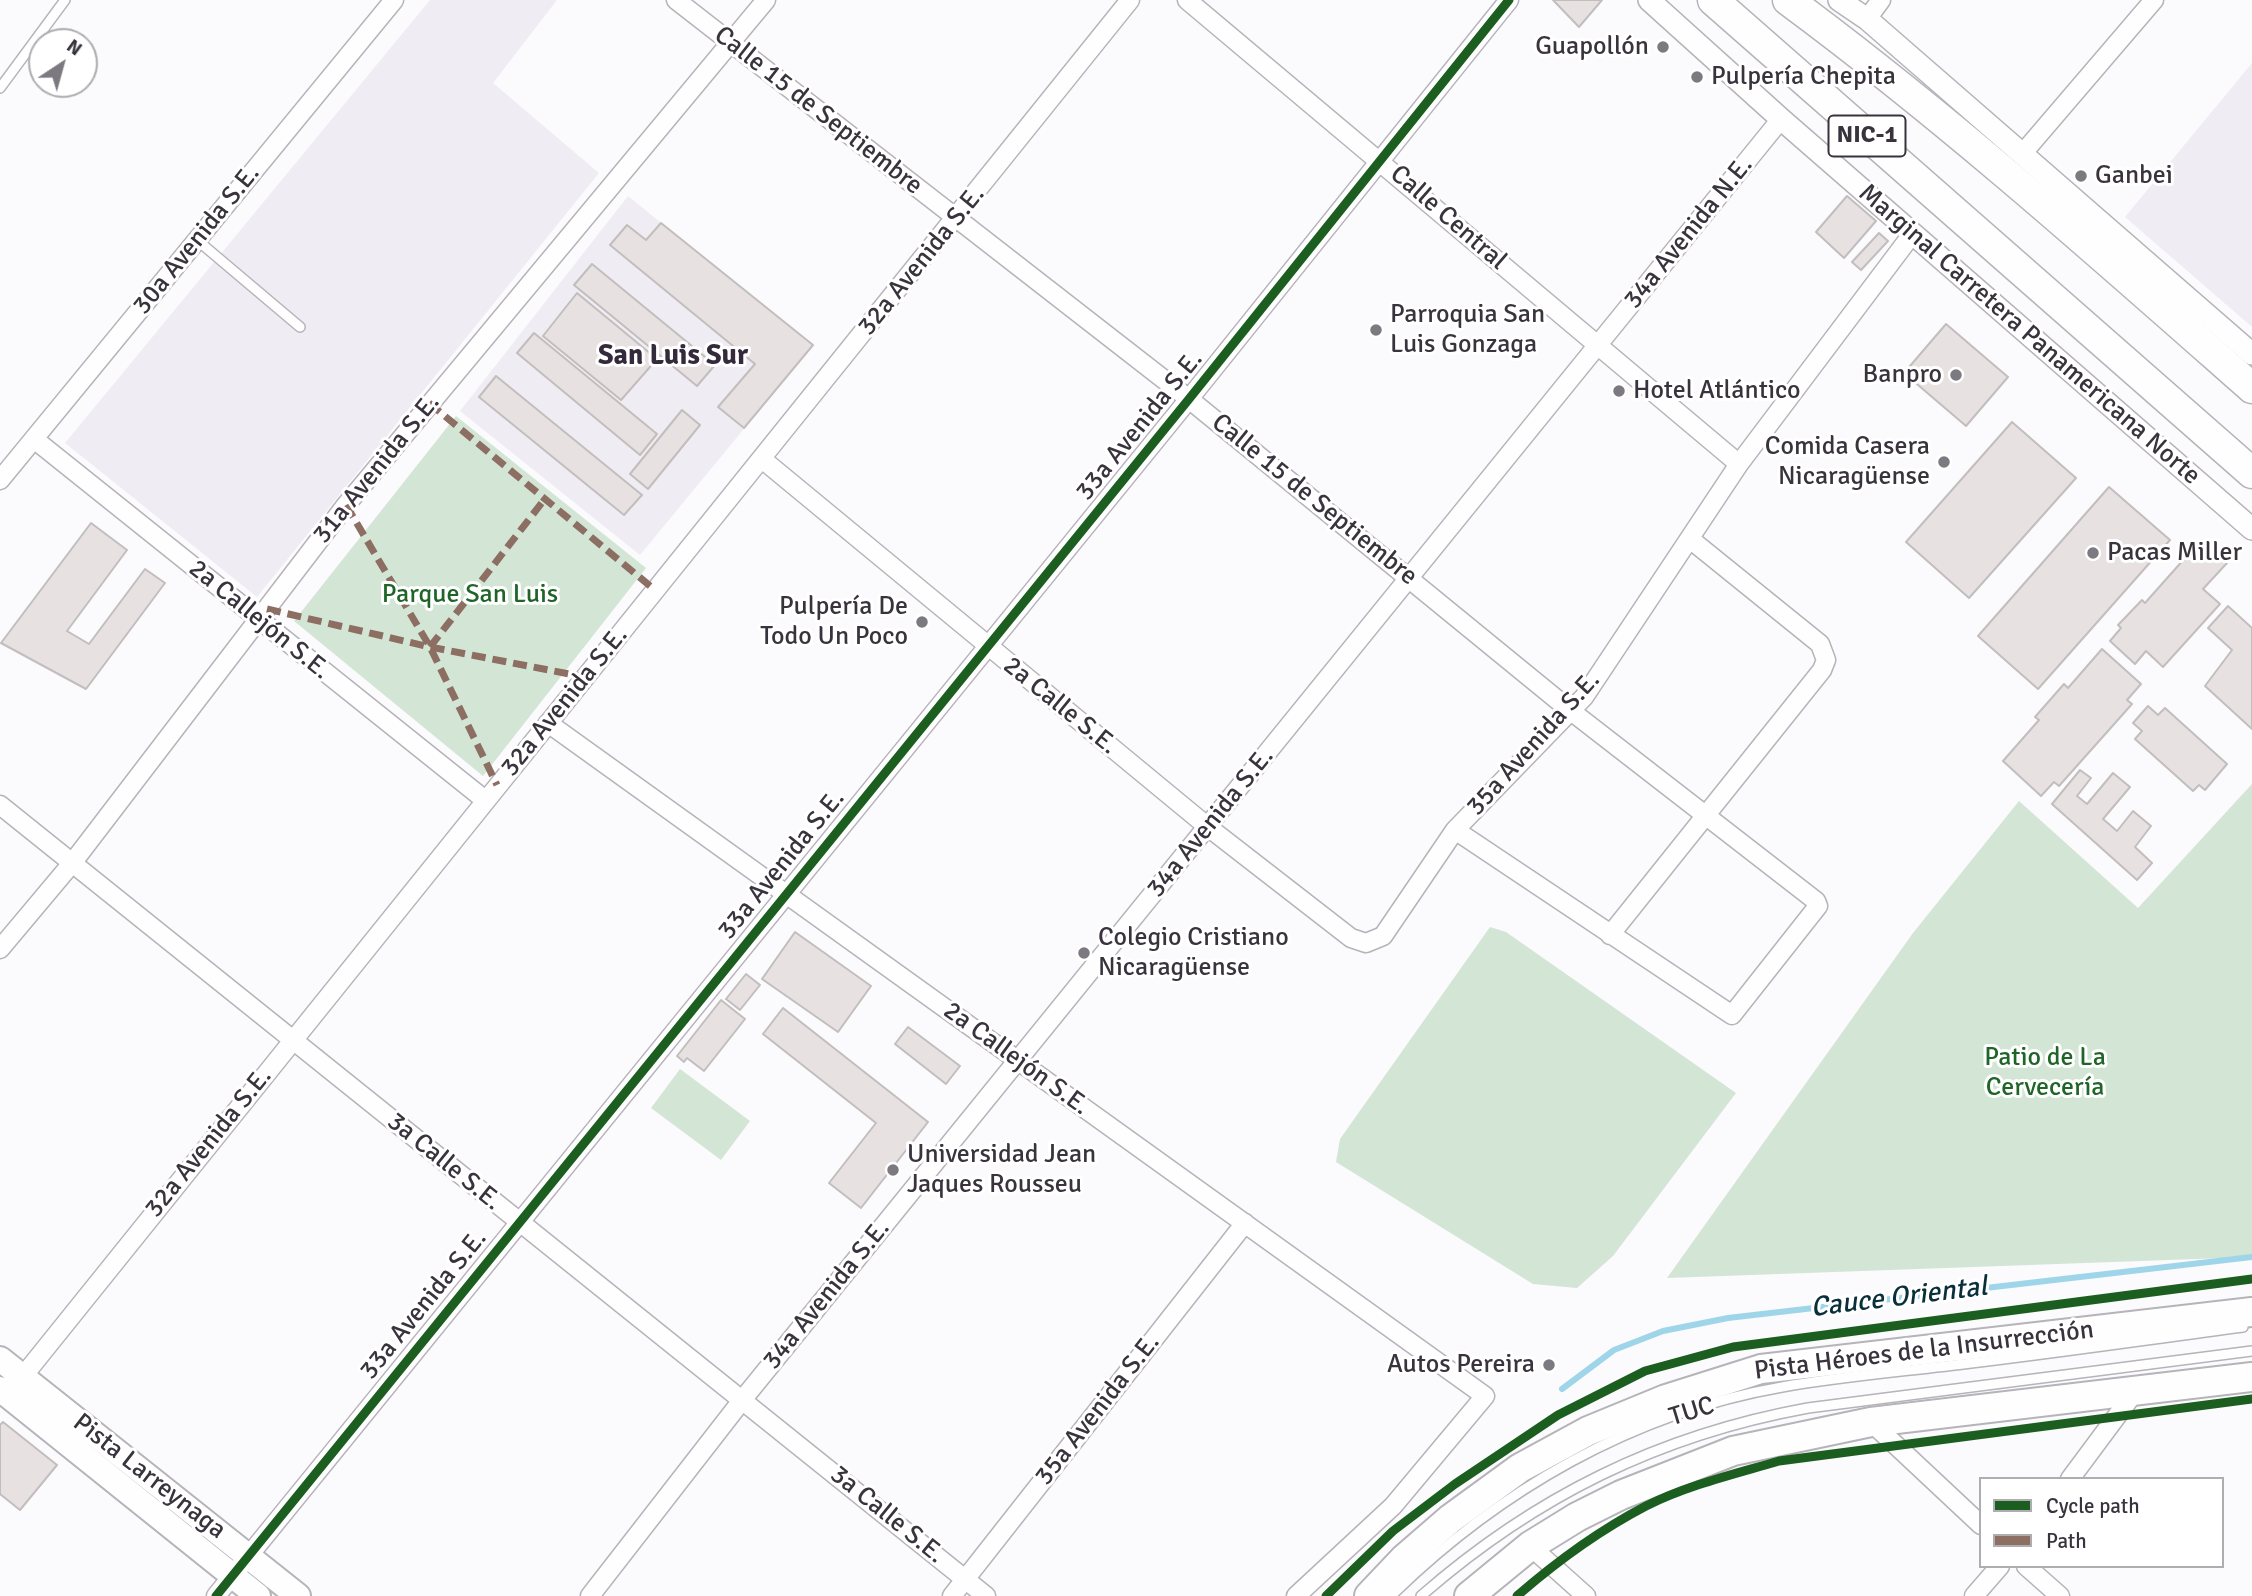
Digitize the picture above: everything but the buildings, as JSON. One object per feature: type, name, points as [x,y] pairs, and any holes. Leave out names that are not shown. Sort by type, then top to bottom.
[{"type":"highway","name":"NIC-1","points":[[1713,0],[2252,473]]},
{"type":"highway","name":"NIC-1","points":[[1788,0],[1854,49],[2063,223],[2252,388]]},
{"type":"main road","name":"Pista Héroes de la Insurrección","points":[[1369,1596],[1405,1558],[1441,1527],[1520,1468],[1588,1431],[1666,1399],[1761,1369],[2252,1312]]},
{"type":"main road","name":"Pista Larreynaga","points":[[0,1359],[7,1391],[258,1596]]},
{"type":"main road","points":[[1469,1596],[1530,1546],[1621,1495],[1720,1455],[1789,1437],[1871,1422],[2252,1377]]},
{"type":"main road","name":"Pista Larreynaga","points":[[7,1391],[249,1557],[298,1596]]},
{"type":"street","name":"30a Avenida S.E.","points":[[0,480],[394,0]]},
{"type":"street","name":"Calle 15 de Septiembre","points":[[676,0],[1189,399],[1571,711],[1816,901],[1816,911],[1732,1014],[1610,935]]},
{"type":"street","name":"31a Avenida S.E.","points":[[0,949],[73,862],[387,454],[766,0]]},
{"type":"street","name":"32a Avenida S.E.","points":[[7,1391],[956,219],[1130,0]]},
{"type":"street","name":"Calle Central","points":[[1187,0],[1739,464]]},
{"type":"street","name":"33a Avenida S.E.","points":[[216,1596],[1189,399],[1508,0]]},
{"type":"street","name":"Marginal Carretera Panamericana Norte","points":[[1649,0],[1781,119],[2252,529]]},
{"type":"street","points":[[1839,0],[1867,19],[2252,354]]},
{"type":"street","points":[[1867,19],[1881,0]]},
{"type":"street","points":[[2022,153],[2154,0]]},
{"type":"street","name":"34a Avenida N.E.","points":[[1598,347],[1781,119]]},
{"type":"street","name":"35a Avenida S.E.","points":[[1366,943],[1383,936],[1455,830],[1584,697],[1739,464],[1913,233]]},
{"type":"street","name":"34a Avenida S.E.","points":[[590,1596],[743,1399],[1598,347]]},
{"type":"street","name":"2a Callejón S.E.","points":[[34,439],[485,800]]},
{"type":"street","name":"2a Calle S.E.","points":[[762,459],[1208,827],[1351,938],[1366,943]]},
{"type":"street","points":[[1455,830],[1610,935],[1704,814],[1822,670],[1826,660],[1820,645],[1690,540]]},
{"type":"street","name":"2a Callejón S.E.","points":[[548,723],[1485,1396],[1393,1506],[1296,1596]]},
{"type":"street","name":"3a Calle S.E.","points":[[0,805],[986,1596]]},
{"type":"street","name":"35a Avenida S.E.","points":[[952,1596],[1245,1223]]},
{"type":"street","points":[[2071,1477],[2134,1393]]},
{"type":"street","points":[[1871,1422],[1979,1523]]},
{"type":"street","points":[[1530,1546],[1587,1596]]},
{"type":"street","points":[[1974,1596],[1998,1568]]},
{"type":"street","points":[[2028,1568],[2060,1596]]},
{"type":"lane","points":[[0,88],[65,0]]},
{"type":"lane","points":[[197,240],[300,327]]},
{"type":"lane","name":"TUC","points":[[1391,1596],[1458,1533],[1520,1490],[1587,1453],[1666,1419],[1780,1387],[2252,1326]]},
{"type":"lane","name":"TUC","points":[[1421,1596],[1497,1534],[1597,1475],[1653,1450],[1708,1431],[1754,1418],[1808,1408],[2252,1351]]},
{"type":"shaded area","points":[[430,0],[557,0],[493,83],[599,173],[257,597],[65,443]]},
{"type":"shaded area","points":[[2252,63],[2252,327],[2125,217]]},
{"type":"shaded area","points":[[628,196],[813,345],[640,555],[460,411]]},
{"type":"green space","name":"Parque San Luis","points":[[456,416],[646,568],[483,776],[294,621]]},
{"type":"green space","name":"Patio de La Cervecería","points":[[2252,784],[2252,1257],[1667,1278],[1913,933],[2019,801],[2138,908]]},
{"type":"green space","points":[[1490,927],[1506,932],[1736,1093],[1613,1256],[1577,1288],[1533,1284],[1336,1162],[1340,1139]]},
{"type":"green space","points":[[680,1069],[750,1121],[721,1160],[651,1108]]},
{"type":"waterway","name":"Cauce Oriental","points":[[1562,1389],[1614,1350],[1663,1331],[1728,1318],[2252,1257]]},
{"type":"marked path","points":[[429,403],[655,590]]},
{"type":"marked path","points":[[430,647],[544,500]]},
{"type":"marked path","points":[[346,505],[430,647],[497,785]]},
{"type":"marked path","points":[[267,609],[430,647],[585,677]]},
{"type":"cycle path","points":[[216,1596],[1189,399],[1509,0]]},
{"type":"cycle path","points":[[1326,1596],[1393,1531],[1455,1484],[1558,1415],[1645,1371],[1733,1347],[2252,1279]]},
{"type":"cycle path","points":[[1517,1596],[1579,1547],[1646,1506],[1695,1486],[1779,1461],[2252,1399]]},
{"type":"place","name":"Guapollón","points":[[1663,47]]},
{"type":"place","name":"Pulpería Chepita","points":[[1697,77]]},
{"type":"place","name":"Ganbei","points":[[2081,176]]},
{"type":"place","name":"Parroquia San Luis Gonzaga","points":[[1376,330]]},
{"type":"place","name":"Banpro","points":[[1956,375]]},
{"type":"place","name":"Hotel Atlántico","points":[[1619,391]]},
{"type":"place","name":"Comida Casera Nicaragüense","points":[[1944,462]]},
{"type":"place","name":"Pacas Miller","points":[[2093,553]]},
{"type":"place","name":"Pulpería De Todo Un Poco","points":[[922,622]]},
{"type":"place","name":"Colegio Cristiano Nicaragüense","points":[[1084,953]]},
{"type":"place","name":"Universidad Jean Jaques Rousseu","points":[[893,1170]]},
{"type":"place","name":"Autos Pereira","points":[[1549,1365]]},
{"type":"district","name":"San Luis Sur","points":[[673,357]]}]
